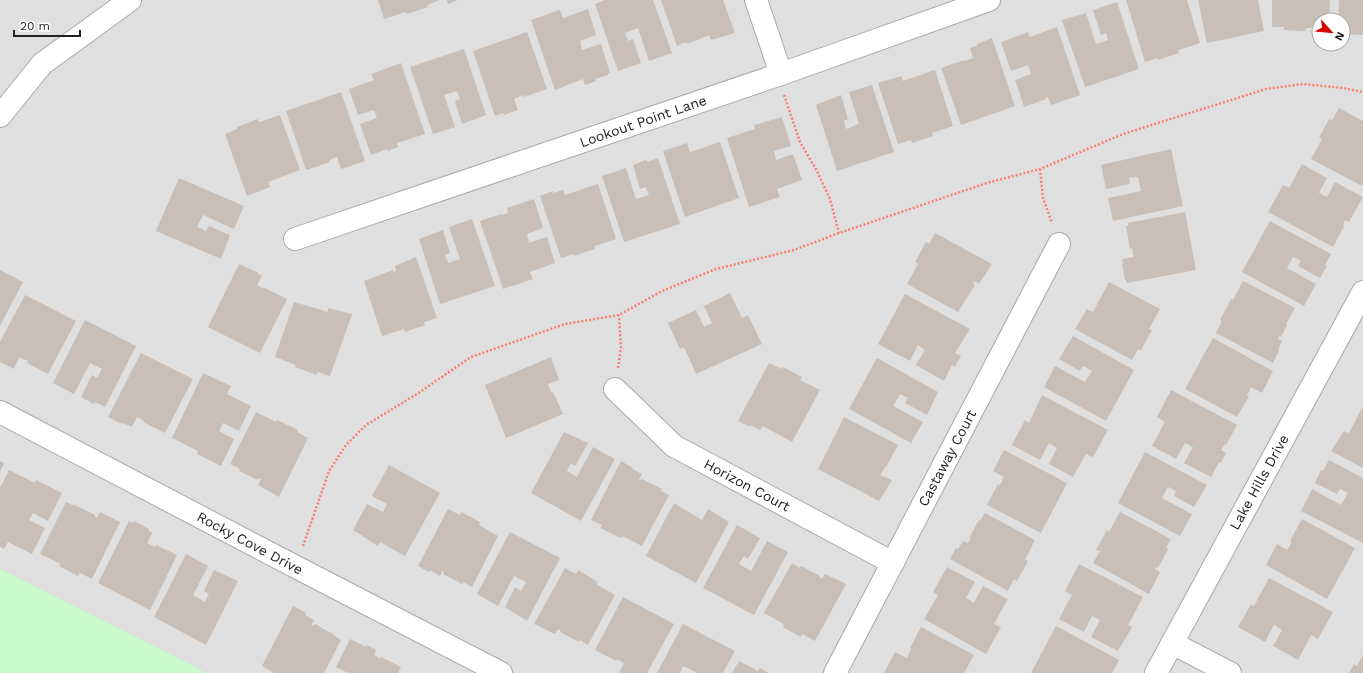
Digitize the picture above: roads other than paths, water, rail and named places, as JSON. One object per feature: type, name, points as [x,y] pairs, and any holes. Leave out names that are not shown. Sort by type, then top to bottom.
[{"type":"street","points":[[0,116],[42,64],[130,0]]},
{"type":"street","points":[[756,0],[781,74]]},
{"type":"street","name":"Lookout Point Lane","points":[[295,239],[781,74],[989,0]]},
{"type":"street","name":"Castaway Court","points":[[835,673],[1059,244]]},
{"type":"street","name":"Lake Hills Drive","points":[[1156,673],[1363,292]]},
{"type":"street","name":"Horizon Court","points":[[615,390],[674,446],[893,563]]},
{"type":"street","name":"Rocky Cove Drive","points":[[0,412],[501,673]]},
{"type":"street","points":[[1172,643],[1230,673]]}]
